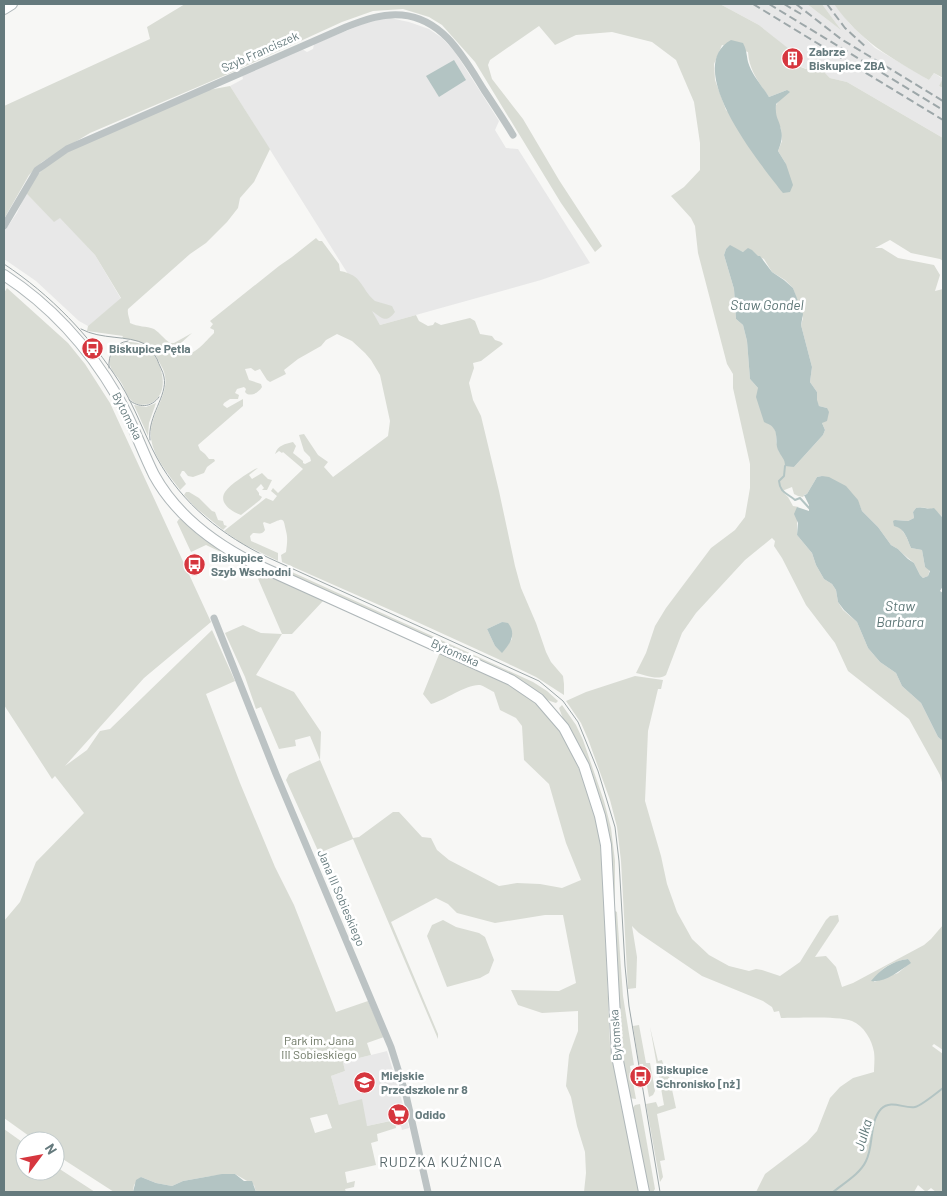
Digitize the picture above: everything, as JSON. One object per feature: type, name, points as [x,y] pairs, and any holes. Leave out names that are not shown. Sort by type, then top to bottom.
[{"type":"street","points":[[4,9],[12,4]]},
{"type":"street","name":"Szyb Franciszek","points":[[4,226],[37,170],[67,149],[367,19],[403,15],[428,23],[443,32],[466,60],[513,135]]},
{"type":"street","name":"Bytomska","points":[[4,275],[45,307],[89,354],[108,380],[125,409],[154,474],[164,490],[183,513],[206,535],[255,564],[510,680],[540,699],[562,724],[584,766],[603,827],[607,862],[617,1056],[644,1192]]},
{"type":"street","name":"Jana III Sobieskiego","points":[[214,618],[276,774],[392,1047],[406,1095],[428,1192]]},
{"type":"shaded area","points":[[720,4],[807,4],[840,29],[822,4],[834,4],[851,25],[875,48],[929,80],[934,73],[943,79],[939,86],[943,88],[943,138],[847,82],[830,78],[817,66],[807,69],[785,61],[784,56],[788,49],[759,25]]},
{"type":"shaded area","points":[[390,18],[429,29],[442,38],[455,52],[499,121],[495,130],[506,148],[518,149],[590,263],[541,280],[380,325],[230,86],[243,79],[242,75],[302,49],[307,52],[313,49],[314,44],[368,22]]},
{"type":"shaded area","points":[[26,193],[54,221],[60,217],[95,255],[121,299],[88,326],[79,321],[36,281],[4,259],[4,232],[17,213]]},
{"type":"shaded area","name":"Miejskie Przedszkole nr 8","points":[[387,1051],[409,1128],[402,1130],[399,1119],[367,1126],[339,1105],[331,1076],[345,1071],[343,1062]]},
{"type":"green space","points":[[185,4],[720,4],[759,25],[789,49],[784,56],[785,61],[806,69],[817,65],[830,78],[847,82],[943,138],[943,261],[911,253],[890,240],[875,248],[882,248],[898,258],[934,265],[940,275],[935,291],[943,289],[943,518],[928,508],[916,508],[913,512],[914,518],[908,521],[895,520],[906,536],[911,548],[922,550],[925,567],[930,569],[928,576],[923,578],[914,563],[891,545],[878,527],[862,511],[859,504],[822,476],[817,477],[807,494],[803,497],[794,494],[792,487],[782,491],[793,506],[799,507],[797,507],[797,535],[812,553],[824,579],[832,584],[836,590],[838,602],[843,610],[857,622],[868,648],[880,662],[896,673],[902,686],[921,703],[938,737],[943,741],[943,786],[940,775],[909,719],[848,671],[835,643],[806,605],[774,546],[775,541],[772,538],[745,560],[696,613],[682,633],[666,675],[655,678],[636,673],[646,653],[655,626],[666,608],[711,548],[735,530],[745,517],[750,488],[750,464],[733,388],[733,374],[727,364],[698,253],[695,226],[691,218],[671,196],[684,187],[700,170],[700,143],[694,102],[676,60],[652,42],[612,32],[576,35],[555,45],[539,26],[490,60],[488,65],[492,79],[523,119],[559,180],[602,246],[595,252],[561,203],[475,62],[442,25],[429,17],[403,9],[373,11],[342,22],[228,74],[90,133],[42,162],[29,175],[4,219],[4,106],[150,39],[147,27]],"holes":[[[722,45],[748,52],[752,70],[769,97],[787,90],[776,105],[775,116],[781,129],[782,141],[778,151],[786,164],[726,110],[715,80],[714,64]],[[730,246],[764,259],[772,272],[785,280],[793,288],[803,318],[801,325],[812,367],[810,382],[817,392],[816,400],[819,406],[827,408],[822,423],[825,430],[823,435],[794,467],[785,462],[784,457],[779,452],[776,433],[758,388],[750,379],[747,341],[743,325],[736,319],[734,289],[724,255],[726,249]]]},
{"type":"green space","points":[[807,4],[822,4],[841,30]]},
{"type":"green space","points":[[834,4],[943,4],[943,78],[934,73],[929,80],[877,48],[854,28]]},
{"type":"green space","points":[[943,78],[943,88],[939,86]]},
{"type":"green space","points":[[230,86],[270,149],[254,182],[240,198],[238,208],[227,222],[206,243],[190,254],[128,309],[130,323],[154,329],[170,343],[174,343],[192,333],[181,343],[183,355],[192,353],[214,333],[214,330],[210,328],[213,324],[210,321],[316,238],[322,241],[339,264],[340,271],[357,279],[375,301],[392,306],[395,312],[386,319],[381,318],[372,311],[380,325],[416,315],[419,321],[428,326],[433,325],[435,322],[441,325],[470,318],[475,321],[480,334],[492,336],[495,340],[501,342],[503,344],[481,361],[473,363],[474,368],[469,383],[473,400],[481,416],[521,588],[546,652],[551,662],[563,676],[564,695],[536,677],[513,666],[282,562],[281,555],[286,552],[287,534],[282,520],[270,524],[264,522],[265,530],[263,533],[253,533],[250,536],[251,541],[278,553],[278,561],[243,544],[224,531],[266,498],[273,501],[277,496],[271,491],[273,488],[278,493],[303,469],[283,452],[279,451],[275,454],[280,447],[293,442],[296,446],[293,453],[305,464],[311,461],[304,451],[299,435],[304,434],[318,455],[328,462],[324,467],[333,477],[388,436],[390,421],[380,375],[371,360],[352,341],[337,334],[298,359],[284,370],[286,374],[270,382],[260,369],[255,371],[251,368],[245,369],[249,380],[261,384],[262,387],[254,394],[247,394],[244,387],[237,389],[235,393],[239,395],[238,399],[230,399],[224,403],[223,405],[227,408],[243,399],[243,406],[198,445],[200,450],[209,459],[214,459],[215,461],[207,467],[204,473],[193,477],[188,476],[182,471],[180,475],[186,484],[180,490],[159,460],[151,439],[151,431],[152,422],[164,391],[165,384],[162,367],[151,349],[143,344],[122,338],[123,336],[87,331],[88,326],[121,298],[95,255],[60,218],[54,222],[26,193],[35,177],[49,164],[79,145],[203,91]],"holes":[[[502,622],[512,632],[512,639],[502,652],[495,646],[487,629]]]},
{"type":"green space","name":"Park im. Jana III Sobieskiego","points":[[7,288],[68,343],[85,364],[110,403],[211,622],[144,678],[65,766],[87,750],[100,731],[110,729],[212,630],[235,681],[206,694],[240,783],[275,867],[294,905],[336,1012],[368,1001],[384,1037],[367,1043],[371,1055],[343,1062],[345,1071],[331,1076],[339,1105],[362,1099],[367,1126],[395,1120],[396,1128],[377,1134],[378,1141],[371,1143],[376,1165],[345,1172],[347,1183],[355,1181],[354,1187],[345,1189],[346,1192],[256,1192],[254,1185],[235,1174],[183,1181],[172,1186],[156,1183],[141,1177],[134,1185],[133,1191],[135,1192],[114,1192],[65,1160],[65,1131],[22,1131],[4,1118],[4,921],[20,902],[36,862],[84,813],[55,776],[52,779],[4,705],[4,293]],"holes":[[[327,1114],[332,1128],[315,1133],[310,1118]]]},
{"type":"green space","points":[[128,342],[138,343],[147,347],[160,366],[163,382],[162,390],[159,397],[149,404],[139,405],[133,402],[111,368],[111,355],[116,348]]},
{"type":"green space","points":[[156,403],[149,423],[148,436],[134,405],[146,407]]},
{"type":"green space","points":[[258,468],[249,475],[252,479],[262,473],[272,480],[267,490],[262,490],[264,488],[261,484],[256,489],[262,497],[260,500],[241,515],[237,514],[227,506],[223,496],[239,479]]},
{"type":"green space","points":[[186,492],[199,498],[215,512],[218,520],[223,521],[224,525],[227,526],[223,530],[196,508],[184,495]]},
{"type":"green space","points":[[182,518],[323,601],[292,634],[282,634],[256,574],[225,554],[206,545],[191,552],[177,522]]},
{"type":"green space","points":[[281,567],[533,682],[558,701],[556,703],[550,701],[280,572]]},
{"type":"green space","points":[[243,625],[261,633],[282,634],[256,675],[294,692],[321,732],[320,760],[310,736],[295,740],[296,746],[279,749],[261,707],[256,709],[245,677],[225,633]]},
{"type":"green space","points":[[440,652],[484,671],[524,693],[563,734],[588,789],[599,832],[603,877],[610,1045],[641,1192],[584,1192],[586,1173],[585,1152],[571,1097],[566,1086],[569,1055],[578,1031],[578,1011],[542,1013],[518,1005],[511,990],[559,991],[576,983],[563,915],[545,915],[495,923],[457,913],[448,904],[436,898],[391,922],[438,1034],[438,1039],[353,839],[319,853],[286,780],[289,774],[320,760],[353,838],[359,837],[393,812],[399,812],[422,837],[431,838],[437,850],[449,860],[499,886],[517,883],[540,884],[562,888],[581,880],[566,843],[549,784],[524,760],[522,726],[516,718],[500,710],[494,692],[480,685],[474,685],[431,704],[423,694]]},
{"type":"green space","points":[[635,676],[663,680],[661,689],[658,689],[648,731],[645,801],[667,884],[677,912],[692,939],[709,955],[729,966],[749,971],[762,970],[780,976],[800,962],[826,920],[830,916],[838,915],[839,921],[815,957],[826,956],[836,967],[842,987],[924,945],[943,925],[943,1050],[934,1044],[932,1046],[943,1054],[943,1192],[936,1192],[931,1188],[926,1192],[918,1185],[914,1192],[756,1192],[765,1174],[807,1142],[817,1131],[830,1098],[840,1087],[853,1078],[874,1072],[873,1047],[864,1030],[856,1023],[846,1019],[781,1018],[779,1011],[774,1012],[772,1007],[763,1001],[702,976],[639,933],[632,926],[637,957],[636,988],[628,989],[621,861],[617,827],[610,800],[588,739],[581,723],[566,701],[586,692]],"holes":[[[908,959],[910,963],[898,973],[874,982],[879,973],[887,966],[897,961]]]},
{"type":"green space","points":[[562,705],[576,725],[583,740],[604,801],[611,828],[615,861],[615,905],[612,902],[608,837],[559,708]]},
{"type":"green space","points":[[613,910],[617,912],[623,996],[634,1065],[630,1066],[636,1099],[629,1098],[621,1066]]},
{"type":"green space","points":[[443,920],[456,927],[479,933],[485,937],[494,960],[489,973],[480,978],[447,987],[427,936],[432,925]]},
{"type":"green space","points":[[639,1025],[646,1063],[650,1063],[655,1091],[649,1097],[643,1064],[639,1064],[633,1026]]},
{"type":"green space","points":[[650,1027],[658,1061],[662,1060],[665,1071],[668,1071],[676,1108],[657,1114],[665,1160],[660,1161],[663,1177],[660,1182],[646,1104],[656,1102],[658,1107],[664,1105]]},
{"type":"green space","points":[[640,1104],[655,1189],[653,1192],[648,1192],[632,1109],[635,1105]]},
{"type":"green space","points":[[4,1129],[15,1137],[15,1181],[65,1181],[65,1172],[95,1192],[4,1192]]},
{"type":"water","points":[[731,40],[743,43],[752,71],[769,97],[787,90],[790,92],[776,104],[776,109],[782,135],[778,151],[786,164],[793,185],[790,192],[783,193],[744,140],[730,116],[720,93],[715,72],[718,53]]},
{"type":"water","points":[[454,60],[466,80],[439,97],[426,76]]},
{"type":"water","name":"Staw Gondel","points":[[730,245],[743,252],[748,248],[760,256],[772,272],[793,288],[803,314],[801,325],[812,367],[810,382],[817,392],[819,406],[827,408],[829,412],[827,421],[822,423],[825,430],[823,435],[794,467],[785,466],[784,459],[777,447],[775,431],[772,426],[764,422],[756,397],[758,388],[750,379],[747,341],[743,325],[736,319],[734,289],[724,255]]},
{"type":"water","name":"Staw Barbara","points":[[817,477],[829,477],[846,486],[858,500],[862,511],[878,527],[891,545],[914,563],[923,578],[928,576],[930,571],[925,567],[922,550],[911,548],[905,534],[901,529],[894,526],[893,521],[908,521],[914,518],[913,512],[916,508],[934,508],[943,518],[943,586],[940,591],[943,593],[943,741],[938,737],[921,703],[902,686],[896,673],[880,662],[868,648],[857,622],[838,602],[836,590],[832,584],[824,579],[812,553],[797,535],[798,523],[794,514],[797,507],[809,511],[809,505],[804,495],[807,494]]},
{"type":"water","points":[[502,622],[508,623],[511,627],[512,635],[510,642],[502,653],[495,646],[487,629]]},
{"type":"water","points":[[908,959],[911,963],[892,976],[871,981],[887,966]]},
{"type":"water","points":[[222,1174],[235,1174],[244,1181],[252,1181],[256,1192],[133,1192],[136,1180],[141,1177],[156,1183],[172,1186],[183,1181]]},
{"type":"waterway","points":[[785,466],[784,476],[779,481],[781,488],[795,500],[800,498],[810,509]]},
{"type":"waterway","name":"Julka","points":[[833,1192],[856,1174],[866,1161],[875,1120],[881,1109],[893,1104],[915,1107],[943,1088]]},
{"type":"tram line","points":[[4,264],[38,289],[83,333],[120,383],[152,449],[167,475],[191,504],[220,529],[269,558],[539,681],[563,701],[578,722],[598,771],[615,827],[629,1006],[660,1192]]},
{"type":"tram line","points":[[81,329],[97,335],[138,341],[145,344],[156,357],[163,375],[164,384],[151,423],[150,440]]},
{"type":"tram line","points":[[109,368],[113,350],[119,344],[128,341]]},
{"type":"tram line","points":[[129,400],[145,406],[156,401],[159,397]]},
{"type":"railway","points":[[753,4],[943,120]]},
{"type":"railway","points":[[769,4],[943,110]]},
{"type":"railway","points":[[784,4],[801,14]]},
{"type":"railway","points":[[796,4],[841,39],[943,101]]},
{"type":"railway","points":[[827,4],[845,28],[867,48]]},
{"type":"place","name":"Zabrze Biskupice ZBA","points":[[793,59]]},
{"type":"place","name":"Biskupice Pętla","points":[[93,349]]},
{"type":"place","name":"Biskupice Szyb Wschodni","points":[[195,565]]},
{"type":"place","name":"Biskupice Schronisko [nż]","points":[[640,1077]]},
{"type":"place","name":"Miejskie Przedszkole nr 8","points":[[365,1083]]},
{"type":"place","name":"Odido","points":[[399,1115]]},
{"type":"district","name":"RUDZKA KUŹNICA","points":[[441,1162]]}]
